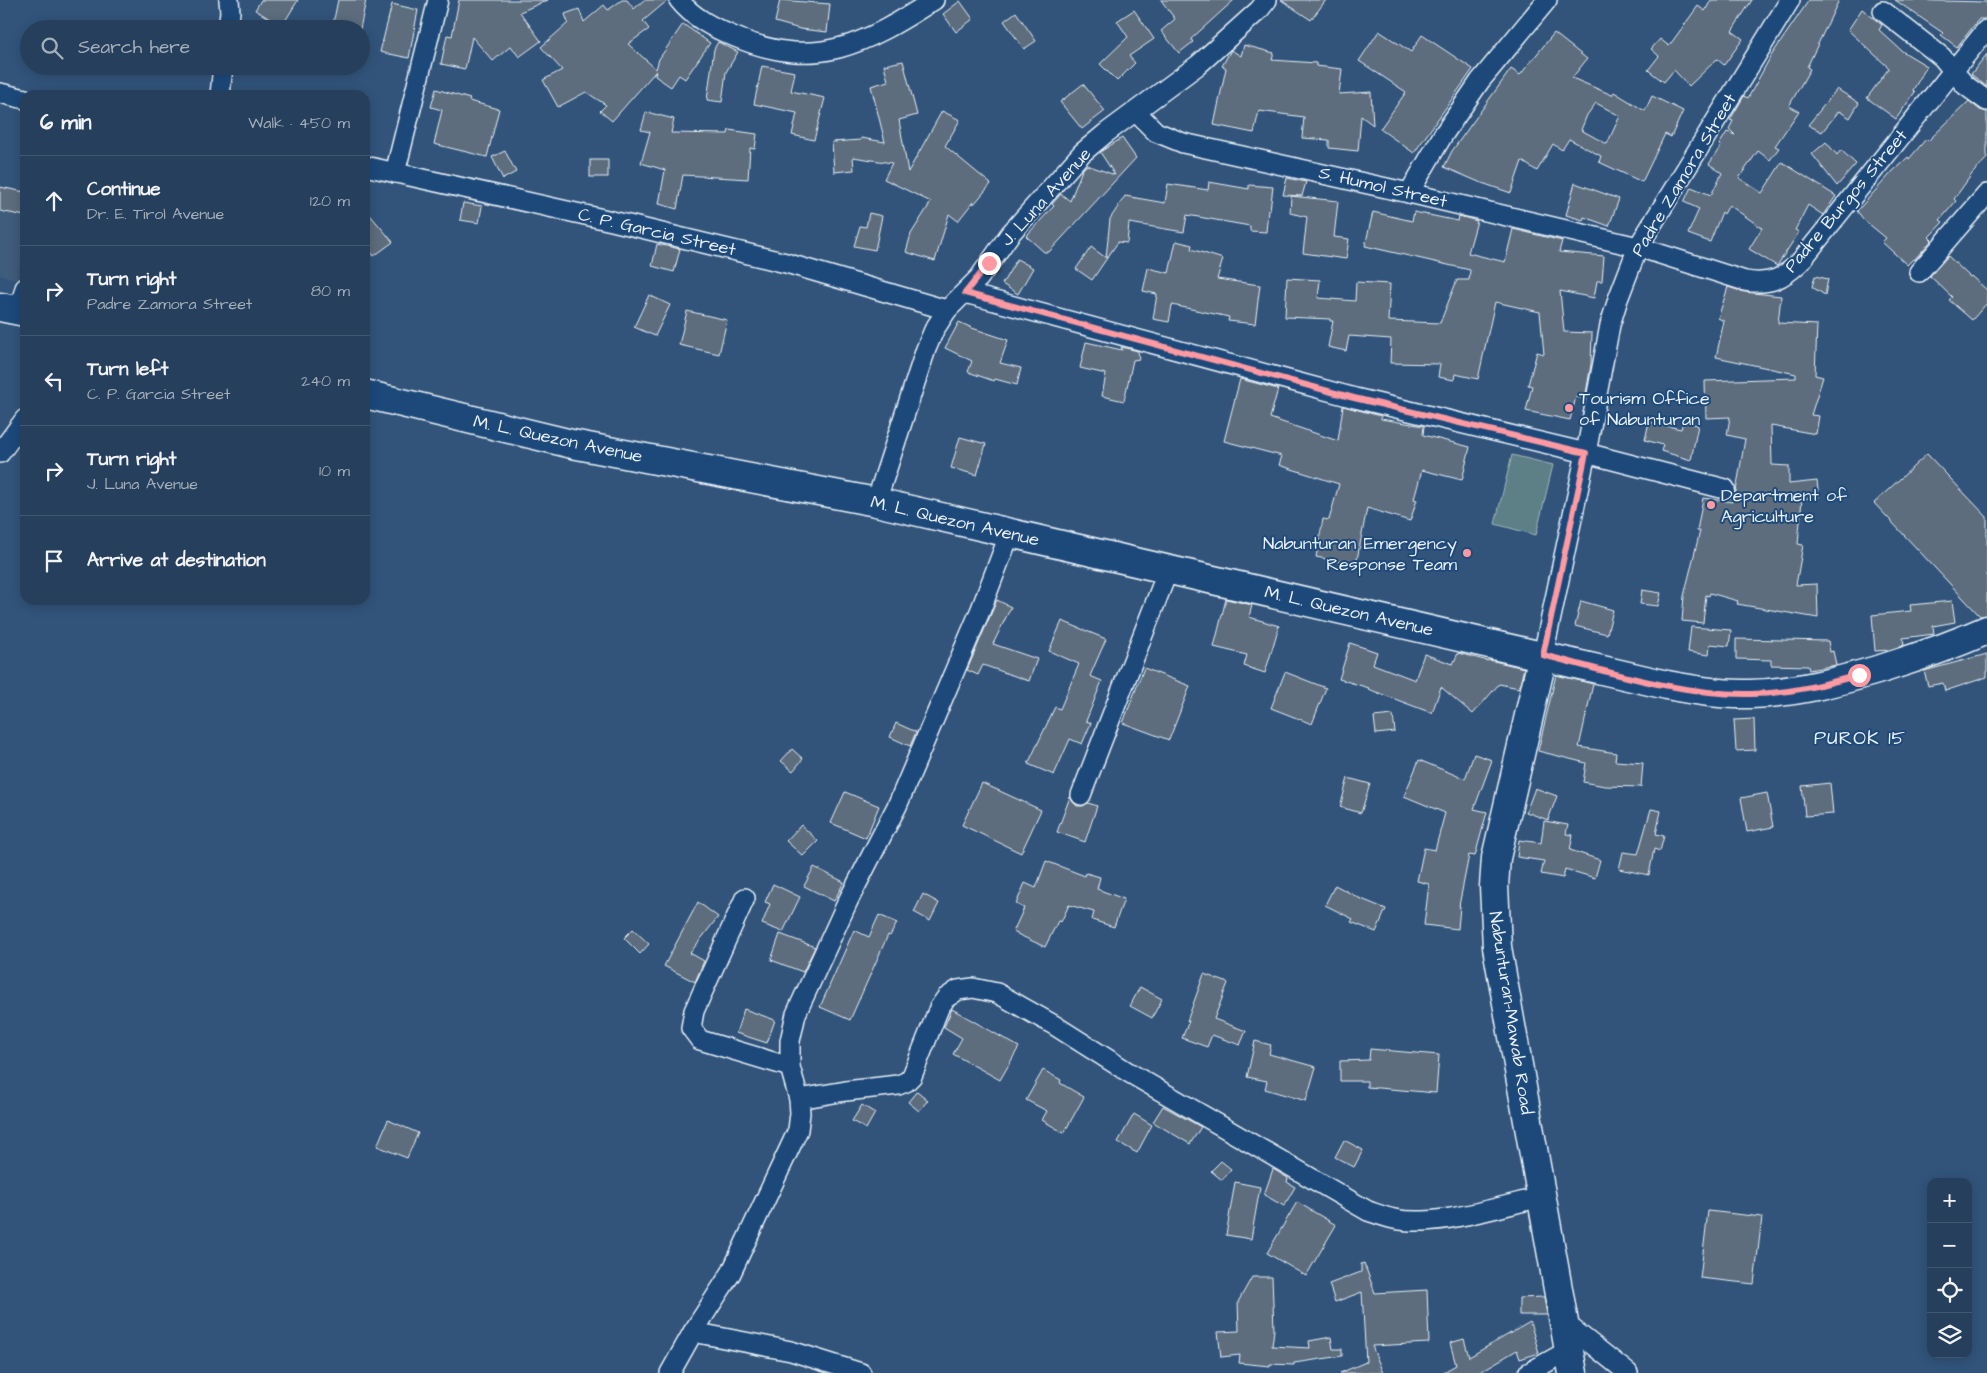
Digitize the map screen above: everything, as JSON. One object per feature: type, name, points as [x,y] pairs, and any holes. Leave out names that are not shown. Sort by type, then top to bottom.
[{"type":"main road","name":"M. L. Quezon Avenue","points":[[370,395],[572,444],[876,502],[1667,685],[1719,693],[1750,694],[1791,691],[1824,685],[1931,653],[1987,630]]},
{"type":"main road","name":"Nabunturan-Mawab Road","points":[[1543,655],[1501,830],[1494,886],[1497,947],[1572,1365]]},
{"type":"street","points":[[229,0],[229,20]]},
{"type":"street","points":[[679,0],[701,21],[722,32],[762,46],[804,53],[834,50],[864,40],[889,28],[934,0]]},
{"type":"street","name":"J. Luna Avenue","points":[[876,502],[926,349],[934,330],[947,310],[979,278],[1022,220],[1082,154],[1106,133],[1198,64],[1268,0]]},
{"type":"street","points":[[1410,193],[1443,135],[1480,81],[1547,0]]},
{"type":"street","name":"Padre Zamora Street","points":[[1543,655],[1586,453],[1610,325],[1618,299],[1638,246],[1790,0]]},
{"type":"street","points":[[395,174],[432,1]]},
{"type":"street","points":[[1883,11],[1942,57],[1965,84],[1987,101]]},
{"type":"street","name":"Padre Burgos Street","points":[[1638,246],[1754,283],[1773,281],[1786,275],[1800,262],[1986,30]]},
{"type":"street","points":[[221,90],[222,75]]},
{"type":"street","points":[[0,93],[20,98]]},
{"type":"street","name":"S. Humol Street","points":[[1136,112],[1156,132],[1183,143],[1638,246]]},
{"type":"street","name":"C. P. Garcia Street","points":[[370,167],[612,221],[786,263],[947,310]]},
{"type":"street","points":[[1919,272],[1987,194]]},
{"type":"street","points":[[965,293],[1354,398],[1586,453],[1726,489]]},
{"type":"street","points":[[0,453],[20,426]]},
{"type":"street","points":[[670,1373],[693,1332],[731,1274],[798,1130],[799,1099],[790,1067],[790,1041],[796,1014],[848,901],[897,806],[970,634],[1010,533]]},
{"type":"street","points":[[1081,795],[1168,570]]},
{"type":"street","points":[[745,898],[694,1011],[691,1028],[700,1040],[790,1067]]},
{"type":"street","points":[[799,1099],[846,1091],[890,1087],[906,1082],[912,1076],[939,1008],[946,998],[958,990],[973,988],[997,993],[1005,997],[1054,1025],[1128,1072],[1368,1211],[1394,1219],[1414,1221],[1452,1217],[1542,1197]]},
{"type":"street","points":[[1565,1323],[1628,1373]]},
{"type":"street","points":[[693,1332],[791,1351],[861,1373]]},
{"type":"street","points":[[1528,1373],[1572,1365]]},
{"type":"shaded area","points":[[0,186],[20,190],[20,264],[17,279],[0,275]]},
{"type":"green space","points":[[1512,455],[1553,465],[1536,535],[1495,524]]},
{"type":"building","points":[[261,0],[298,0],[286,20],[272,20],[255,10]]},
{"type":"building","points":[[338,0],[366,0],[362,20],[334,20]]},
{"type":"building","points":[[459,0],[548,0],[520,12],[541,41],[519,57],[511,46],[493,61],[472,37],[465,69],[441,64],[447,35],[452,36]]},
{"type":"building","points":[[622,0],[627,0],[634,9],[644,0],[668,0],[643,21],[649,29],[628,44],[656,69],[659,59],[683,24],[710,43],[685,79],[679,75],[671,87],[655,76],[656,71],[612,121],[600,111],[606,105],[586,92],[558,107],[543,80],[562,70],[541,47],[568,23],[565,14],[579,9],[584,22],[604,5],[608,10]]},
{"type":"building","points":[[780,0],[830,4],[827,32],[800,29],[775,22]]},
{"type":"building","points":[[1161,0],[1234,0],[1191,39],[1193,42],[1179,53],[1161,31],[1175,19]]},
{"type":"building","points":[[1281,0],[1326,0],[1311,20]]},
{"type":"building","points":[[1711,0],[1752,0],[1732,31],[1743,39],[1724,65],[1717,59],[1689,86],[1674,70],[1664,82],[1648,70],[1659,56],[1651,49],[1660,39],[1669,46],[1698,6],[1705,11]]},
{"type":"building","points":[[1809,0],[1839,0],[1807,67],[1810,69],[1789,106],[1799,111],[1775,146],[1779,148],[1770,160],[1758,151],[1739,178],[1762,193],[1782,162],[1836,196],[1823,215],[1808,205],[1795,230],[1799,232],[1777,266],[1749,249],[1762,228],[1729,205],[1724,214],[1722,212],[1710,242],[1688,234],[1699,209],[1684,202],[1691,187],[1711,195],[1722,173],[1709,164],[1721,146],[1719,145],[1727,132],[1735,135],[1729,129],[1733,121],[1730,120],[1744,96],[1748,98],[1771,56]]},
{"type":"building","points":[[1895,0],[1987,2],[1987,19],[1979,19],[1957,47],[1941,35],[1943,33]]},
{"type":"building","points":[[960,1],[973,19],[956,32],[943,14]]},
{"type":"building","points":[[392,4],[418,10],[409,58],[380,52]]},
{"type":"building","points":[[1862,9],[1882,25],[1879,30],[1902,51],[1927,66],[1913,90],[1915,92],[1896,119],[1867,98],[1889,68],[1848,30]]},
{"type":"building","points":[[1134,10],[1154,39],[1129,56],[1135,63],[1117,81],[1100,64],[1128,37],[1117,21]]},
{"type":"building","points":[[1016,12],[1036,41],[1024,49],[1004,21]]},
{"type":"building","points":[[1379,31],[1411,52],[1422,35],[1473,69],[1414,153],[1380,129],[1406,92],[1359,61]]},
{"type":"building","points":[[1554,33],[1587,59],[1572,78],[1612,95],[1614,92],[1645,111],[1652,96],[1683,111],[1671,137],[1665,134],[1642,182],[1599,162],[1601,156],[1569,139],[1562,150],[1553,144],[1537,171],[1522,161],[1511,193],[1444,167],[1452,151],[1511,69],[1520,75]],"holes":[[[1596,103],[1620,116],[1607,144],[1581,130],[1587,115]]]},
{"type":"building","points":[[718,42],[738,52],[726,72],[722,102],[707,100],[714,49]]},
{"type":"building","points":[[1244,45],[1274,53],[1272,60],[1316,63],[1316,66],[1342,69],[1339,94],[1371,92],[1373,125],[1361,116],[1358,151],[1329,148],[1329,140],[1302,138],[1304,117],[1259,111],[1254,133],[1214,125],[1226,68],[1222,66],[1231,50],[1241,56]]},
{"type":"building","points":[[1987,54],[1987,87],[1971,74]]},
{"type":"building","points":[[903,61],[917,115],[899,120],[908,172],[942,111],[960,120],[945,146],[991,184],[958,221],[949,214],[935,261],[906,252],[911,234],[931,202],[884,179],[892,163],[853,157],[854,170],[834,172],[832,142],[861,140],[861,138],[885,142],[871,86],[888,81],[884,65]]},
{"type":"building","points":[[762,66],[795,72],[791,91],[825,98],[814,140],[792,135],[797,113],[754,104]]},
{"type":"building","points":[[1083,84],[1105,111],[1082,129],[1060,102]]},
{"type":"building","points":[[436,89],[499,109],[487,157],[434,144],[442,110],[431,107]]},
{"type":"building","points":[[1837,89],[1859,103],[1850,118],[1839,111],[1822,132],[1808,125]]},
{"type":"building","points":[[1969,101],[1980,110],[1987,112],[1987,158],[1972,174],[1954,199],[1956,201],[1940,220],[1943,222],[1929,237],[1932,240],[1907,265],[1882,242],[1886,238],[1864,220],[1857,211],[1893,171],[1908,157],[1909,159],[1926,139],[1928,141]]},
{"type":"building","points":[[646,112],[674,119],[671,133],[728,134],[729,130],[757,134],[755,149],[750,148],[748,179],[683,175],[677,209],[659,204],[665,170],[641,163],[650,132],[641,130]]},
{"type":"building","points":[[1122,138],[1136,158],[1049,252],[1044,252],[1026,236],[1054,206],[1052,204],[1061,194],[1070,201],[1082,170],[1087,165],[1115,175],[1100,152]]},
{"type":"building","points":[[1826,142],[1837,155],[1841,150],[1856,164],[1837,186],[1812,154]]},
{"type":"building","points":[[505,151],[516,172],[503,179],[492,157]]},
{"type":"building","points":[[590,160],[608,160],[608,177],[590,177]]},
{"type":"building","points":[[1287,178],[1306,182],[1302,196],[1283,195]]},
{"type":"building","points":[[1209,182],[1249,189],[1249,185],[1273,187],[1266,232],[1250,231],[1250,226],[1187,215],[1184,232],[1129,223],[1127,243],[1118,242],[1092,280],[1076,269],[1091,247],[1106,258],[1110,219],[1125,196],[1165,203],[1168,184],[1208,190]]},
{"type":"building","points":[[1575,183],[1619,199],[1609,226],[1584,217],[1583,220],[1566,215]]},
{"type":"building","points":[[0,187],[20,191],[20,215],[0,211]]},
{"type":"building","points":[[1291,196],[1338,201],[1334,237],[1349,239],[1346,259],[1303,253],[1307,217],[1290,213]]},
{"type":"building","points":[[463,203],[482,206],[479,223],[460,220]]},
{"type":"building","points":[[1373,212],[1412,221],[1414,212],[1458,221],[1459,216],[1477,221],[1468,253],[1505,262],[1513,229],[1562,241],[1559,252],[1604,256],[1602,281],[1597,281],[1594,298],[1560,291],[1564,332],[1592,333],[1591,364],[1585,399],[1576,397],[1570,420],[1526,411],[1532,386],[1528,385],[1537,352],[1544,354],[1540,312],[1495,302],[1478,379],[1455,374],[1454,380],[1438,377],[1440,364],[1390,363],[1391,339],[1349,336],[1346,351],[1328,347],[1333,321],[1330,321],[1330,319],[1285,317],[1287,278],[1320,280],[1318,298],[1355,301],[1356,282],[1390,284],[1388,321],[1440,323],[1457,280],[1469,280],[1470,270],[1365,246]]},
{"type":"building","points":[[869,213],[882,216],[875,250],[854,246],[860,226],[866,227]]},
{"type":"building","points":[[370,215],[393,242],[374,256],[370,251]]},
{"type":"building","points":[[1176,241],[1192,245],[1191,249],[1223,259],[1217,279],[1260,285],[1255,324],[1228,321],[1229,317],[1172,305],[1169,322],[1153,319],[1157,294],[1143,291],[1148,268],[1169,273]]},
{"type":"building","points":[[657,244],[680,249],[674,272],[652,266]]},
{"type":"building","points":[[1948,256],[1987,290],[1987,303],[1972,320],[1949,300],[1952,297],[1930,276]]},
{"type":"building","points":[[1017,259],[1033,268],[1018,294],[1002,284]]},
{"type":"building","points":[[1815,276],[1828,279],[1825,295],[1812,287]]},
{"type":"building","points":[[1728,287],[1744,292],[1781,296],[1778,323],[1817,325],[1815,375],[1823,377],[1811,415],[1819,416],[1816,434],[1771,426],[1772,465],[1789,466],[1789,484],[1817,481],[1819,497],[1802,499],[1798,544],[1803,545],[1796,585],[1817,584],[1818,618],[1737,604],[1738,601],[1710,593],[1709,596],[1706,595],[1703,623],[1682,621],[1684,596],[1700,531],[1697,531],[1703,498],[1732,502],[1736,491],[1745,439],[1727,435],[1730,417],[1706,418],[1705,381],[1796,378],[1796,374],[1716,357],[1724,321],[1718,318]]},
{"type":"building","points":[[649,295],[670,305],[655,336],[634,327]]},
{"type":"building","points":[[687,311],[727,320],[719,354],[679,345]]},
{"type":"building","points":[[959,322],[1008,340],[1000,363],[1021,368],[1017,385],[995,379],[994,381],[968,372],[972,361],[945,348]]},
{"type":"building","points":[[1086,342],[1122,350],[1121,347],[1138,351],[1139,359],[1133,360],[1124,401],[1102,396],[1106,374],[1080,368]]},
{"type":"building","points":[[1240,379],[1278,389],[1270,418],[1338,441],[1343,406],[1381,416],[1381,419],[1424,426],[1423,435],[1470,447],[1462,480],[1422,470],[1414,499],[1417,500],[1410,521],[1367,508],[1356,565],[1316,557],[1323,519],[1329,520],[1339,484],[1279,465],[1282,456],[1224,441]]},
{"type":"building","points":[[1649,422],[1681,429],[1683,422],[1698,425],[1691,460],[1661,451],[1663,445],[1645,440]]},
{"type":"building","points":[[960,437],[986,444],[977,475],[951,468]]},
{"type":"building","points":[[1927,454],[1987,517],[1987,615],[1980,616],[1874,503]]},
{"type":"building","points":[[1642,590],[1661,593],[1658,606],[1640,604]]},
{"type":"building","points":[[1226,599],[1252,605],[1249,617],[1279,626],[1265,673],[1244,666],[1247,655],[1214,647]]},
{"type":"building","points":[[997,600],[1011,607],[993,644],[1037,659],[1029,681],[983,665],[978,675],[967,670]]},
{"type":"building","points":[[1581,601],[1613,610],[1607,634],[1575,626]]},
{"type":"building","points":[[1952,601],[1955,622],[1933,626],[1934,634],[1903,638],[1904,645],[1889,650],[1875,651],[1872,615],[1911,611],[1910,605]]},
{"type":"building","points":[[1062,621],[1106,639],[1090,676],[1102,681],[1086,721],[1091,723],[1082,744],[1070,739],[1054,775],[1028,764],[1055,707],[1060,709],[1079,664],[1049,651]]},
{"type":"building","points":[[1691,627],[1731,630],[1729,646],[1710,644],[1709,655],[1688,652]]},
{"type":"building","points":[[1736,639],[1828,641],[1830,652],[1833,651],[1836,665],[1809,670],[1808,666],[1771,665],[1771,660],[1736,659]]},
{"type":"building","points":[[1350,643],[1377,652],[1373,664],[1415,680],[1424,654],[1453,664],[1458,653],[1524,668],[1519,688],[1499,684],[1473,714],[1441,687],[1432,713],[1369,688],[1339,679]]},
{"type":"building","points":[[1987,654],[1987,677],[1945,691],[1943,683],[1928,686],[1924,671]]},
{"type":"building","points":[[1144,668],[1190,686],[1169,740],[1123,723]]},
{"type":"building","points":[[1285,672],[1326,688],[1312,724],[1271,708]]},
{"type":"building","points":[[1556,675],[1593,684],[1579,747],[1616,753],[1615,761],[1643,763],[1641,787],[1605,786],[1583,782],[1586,763],[1538,751]]},
{"type":"building","points":[[1393,715],[1395,732],[1376,734],[1374,717]]},
{"type":"building","points":[[1754,719],[1755,750],[1736,751],[1734,720]]},
{"type":"building","points":[[896,723],[916,732],[910,746],[890,737]]},
{"type":"building","points":[[792,749],[803,759],[793,771],[781,761]]},
{"type":"building","points":[[1474,754],[1492,760],[1474,809],[1487,812],[1475,856],[1469,855],[1459,906],[1458,929],[1424,925],[1429,884],[1417,881],[1424,848],[1435,850],[1445,813],[1404,796],[1419,760],[1465,779]]},
{"type":"building","points":[[1348,778],[1370,784],[1361,813],[1340,807]]},
{"type":"building","points":[[982,783],[1041,810],[1021,853],[962,825]]},
{"type":"building","points":[[1830,783],[1833,814],[1805,816],[1802,786]]},
{"type":"building","points":[[1535,788],[1557,796],[1548,820],[1526,812]]},
{"type":"building","points":[[845,792],[879,806],[866,838],[831,823]]},
{"type":"building","points":[[1767,793],[1773,827],[1747,832],[1741,798]]},
{"type":"building","points":[[1070,797],[1077,806],[1083,806],[1088,803],[1097,806],[1085,842],[1057,832]]},
{"type":"building","points":[[1651,809],[1661,811],[1656,834],[1664,836],[1660,851],[1654,849],[1649,875],[1619,869],[1623,852],[1638,854]]},
{"type":"building","points":[[1544,821],[1568,825],[1566,834],[1573,835],[1570,850],[1600,860],[1595,878],[1565,869],[1563,878],[1541,874],[1544,861],[1517,857],[1519,840],[1541,843]]},
{"type":"building","points":[[801,825],[818,841],[803,856],[786,841]]},
{"type":"building","points":[[1046,861],[1085,876],[1086,873],[1100,877],[1097,889],[1124,899],[1114,927],[1092,920],[1094,912],[1069,905],[1061,922],[1058,921],[1045,947],[1013,932],[1024,908],[1016,904],[1025,883],[1036,888]]},
{"type":"building","points":[[814,867],[844,882],[834,901],[804,886]]},
{"type":"building","points":[[773,884],[800,897],[783,932],[762,924],[770,904],[765,902]]},
{"type":"building","points":[[1335,885],[1359,898],[1386,909],[1376,932],[1351,922],[1353,919],[1325,905]]},
{"type":"building","points":[[923,894],[939,903],[930,921],[914,912]]},
{"type":"building","points":[[698,902],[718,917],[690,953],[704,961],[695,982],[664,966]]},
{"type":"building","points":[[879,915],[897,923],[890,936],[888,935],[850,1020],[820,1007],[854,930],[869,937]]},
{"type":"building","points":[[633,929],[649,944],[640,954],[624,938]]},
{"type":"building","points":[[780,934],[815,947],[803,972],[771,960]]},
{"type":"building","points":[[1204,974],[1228,983],[1214,1019],[1246,1031],[1240,1045],[1212,1035],[1207,1047],[1182,1038]]},
{"type":"building","points":[[1140,987],[1162,999],[1152,1018],[1130,1006]]},
{"type":"building","points":[[744,1009],[775,1020],[767,1043],[736,1033]]},
{"type":"building","points":[[952,1009],[1019,1047],[1000,1080],[953,1054],[962,1038],[944,1027]]},
{"type":"building","points":[[1255,1041],[1271,1045],[1269,1054],[1316,1067],[1306,1101],[1265,1089],[1267,1081],[1247,1077]]},
{"type":"building","points":[[1370,1049],[1439,1055],[1436,1093],[1367,1087],[1367,1081],[1340,1081],[1340,1061],[1369,1060]]},
{"type":"building","points":[[1043,1070],[1061,1080],[1060,1083],[1084,1097],[1064,1133],[1042,1120],[1047,1111],[1026,1100]]},
{"type":"building","points":[[917,1091],[928,1100],[919,1111],[908,1102]]},
{"type":"building","points":[[862,1105],[875,1113],[866,1129],[852,1121]]},
{"type":"building","points":[[1163,1106],[1201,1127],[1190,1144],[1153,1122]]},
{"type":"building","points":[[1134,1114],[1152,1125],[1137,1153],[1118,1142]]},
{"type":"building","points":[[388,1120],[418,1133],[407,1158],[377,1146]]},
{"type":"building","points":[[1344,1140],[1363,1150],[1354,1167],[1335,1157]]},
{"type":"building","points":[[1221,1161],[1231,1169],[1222,1180],[1211,1171]]},
{"type":"building","points":[[1273,1169],[1288,1178],[1287,1182],[1295,1187],[1284,1206],[1264,1195]]},
{"type":"building","points":[[1235,1182],[1260,1187],[1251,1239],[1226,1235]]},
{"type":"building","points":[[1297,1202],[1336,1225],[1306,1276],[1267,1253]]},
{"type":"building","points":[[1708,1211],[1762,1217],[1754,1284],[1700,1278]]},
{"type":"building","points":[[1364,1263],[1375,1293],[1427,1290],[1429,1343],[1372,1346],[1383,1373],[1340,1373],[1366,1362],[1362,1292],[1335,1302],[1329,1284],[1361,1272],[1361,1264]]},
{"type":"building","points":[[1252,1277],[1272,1277],[1274,1330],[1272,1346],[1310,1348],[1309,1341],[1331,1337],[1333,1349],[1342,1349],[1342,1356],[1294,1363],[1294,1365],[1270,1364],[1270,1366],[1239,1363],[1240,1355],[1221,1357],[1218,1332],[1239,1331],[1238,1302]]},
{"type":"building","points":[[1544,1297],[1547,1315],[1519,1315],[1519,1298]]},
{"type":"building","points":[[1530,1322],[1539,1353],[1520,1359],[1517,1350],[1478,1373],[1442,1373],[1456,1365],[1450,1343],[1464,1339],[1469,1357]]},
{"type":"place","name":"Tourism Office of Nabunturan","points":[[1569,408]]},
{"type":"place","name":"Department of Agriculture","points":[[1711,505]]},
{"type":"place","name":"Nabunturan Emergency Response Team","points":[[1467,553]]},
{"type":"district","name":"PUROK 15","points":[[1860,738]]},
{"type":"route","points":[[989,263],[979,278],[965,293],[1354,398],[1586,453],[1543,655],[1667,685],[1719,693],[1750,694],[1791,691],[1824,685],[1859,675]]}]
